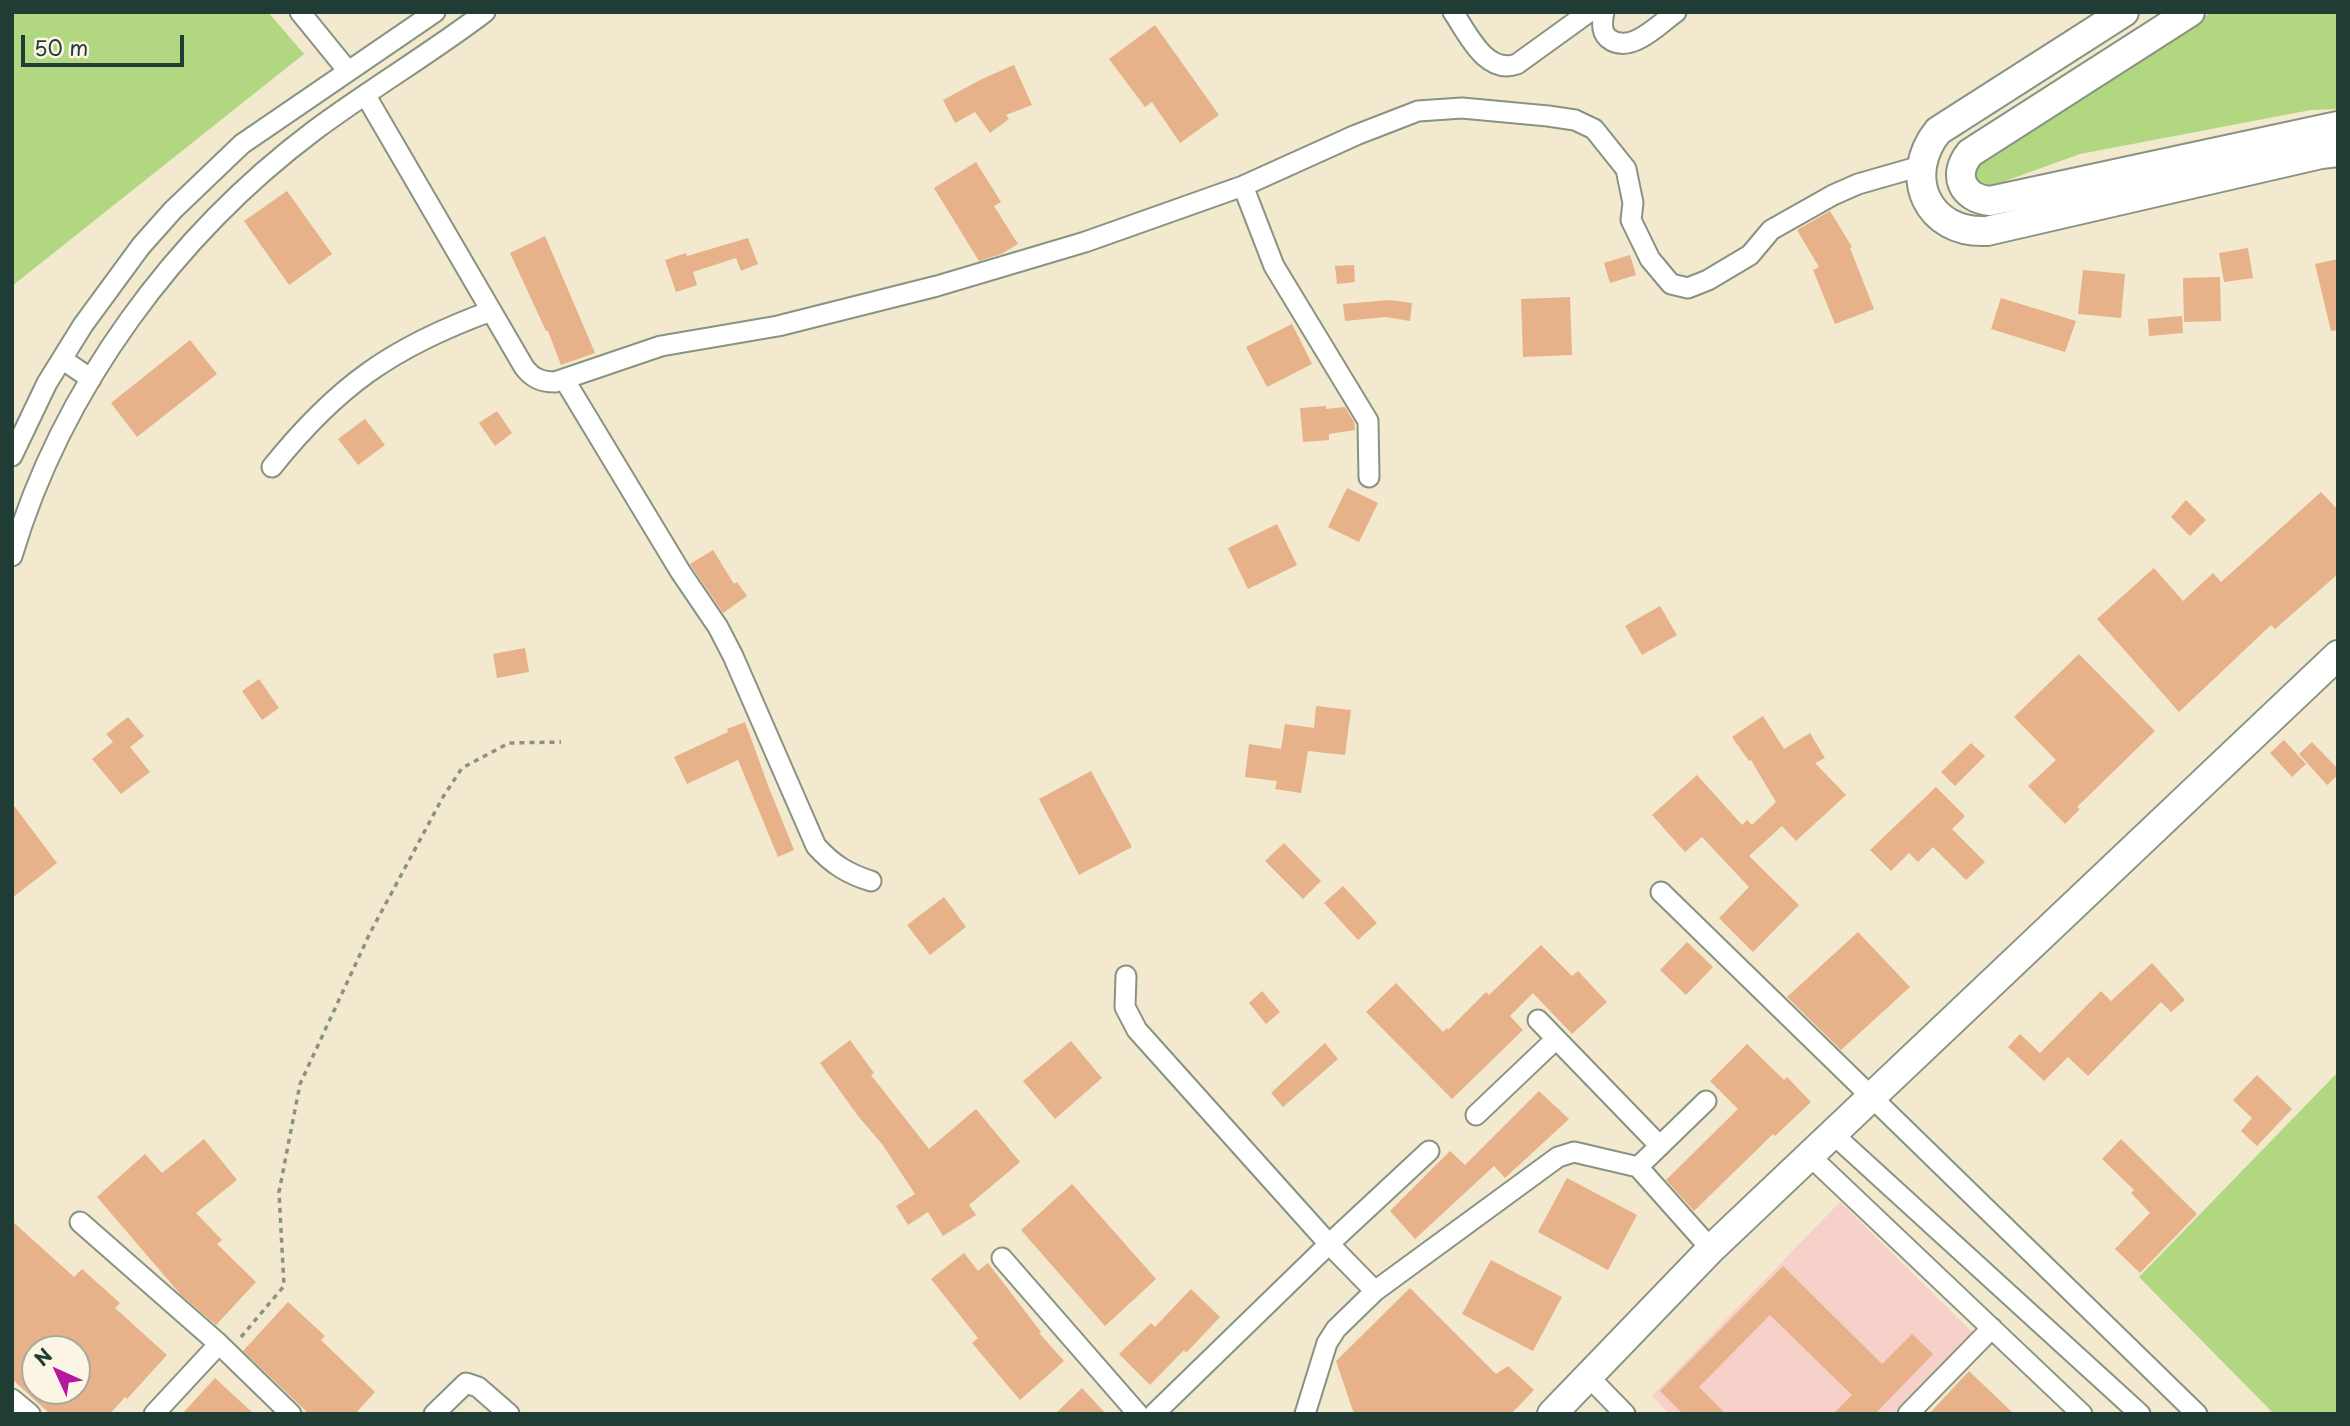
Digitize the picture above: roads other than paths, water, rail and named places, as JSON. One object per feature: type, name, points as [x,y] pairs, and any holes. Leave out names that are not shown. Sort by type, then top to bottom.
[{"type":"main road","points":[[2124,12],[1938,131],[1924,153],[1921,166],[1924,193],[1938,215],[1948,223],[1974,232],[1987,231],[2338,152]]},
{"type":"main road","points":[[2190,12],[1970,153],[1961,167],[1963,184],[1967,191],[1974,197],[1990,201],[2338,126]]},
{"type":"main road","points":[[1552,1414],[1712,1249],[2338,655]]},
{"type":"street","points":[[300,12],[348,71]]},
{"type":"street","points":[[12,456],[47,383],[104,294],[141,246],[206,176],[242,144],[435,12]]},
{"type":"street","points":[[12,556],[42,474],[91,379],[150,292],[212,222],[279,158],[316,129],[437,48],[485,12]]},
{"type":"street","points":[[1452,12],[1487,60],[1500,67],[1517,64],[1589,12]]},
{"type":"street","points":[[1604,12],[1602,25],[1605,35]]},
{"type":"street","points":[[1568,27],[1587,29],[1605,35],[1616,43],[1630,43],[1676,12]]},
{"type":"street","points":[[366,96],[529,374],[546,382],[564,379],[662,346],[778,326],[937,286],[1086,242],[1244,186],[1356,135],[1418,111],[1462,108],[1575,120],[1594,129],[1626,169],[1633,203],[1631,220],[1650,258],[1671,284],[1688,288],[1708,280],[1750,255],[1771,230],[1833,195],[1858,184],[1921,166]]},
{"type":"street","points":[[1244,186],[1274,266],[1368,421],[1369,477]]},
{"type":"street","points":[[272,467],[333,399],[368,371],[407,346],[491,311]]},
{"type":"street","points":[[62,359],[91,379]]},
{"type":"street","points":[[564,379],[673,560],[718,627],[816,846],[836,866],[871,881]]},
{"type":"street","points":[[1661,892],[2197,1414]]},
{"type":"street","points":[[1126,976],[1125,1007],[1137,1030],[1329,1244],[1375,1291]]},
{"type":"street","points":[[1538,1020],[1660,1146]]},
{"type":"street","points":[[1476,1115],[1556,1039]]},
{"type":"street","points":[[1638,1167],[1706,1101]]},
{"type":"street","points":[[1833,1133],[2138,1413]]},
{"type":"street","points":[[1154,1414],[1429,1151]]},
{"type":"street","points":[[1305,1414],[1327,1343],[1336,1329],[1375,1291],[1558,1157],[1574,1152],[1638,1167],[1712,1249]]},
{"type":"street","points":[[1810,1156],[2082,1414]]},
{"type":"street","points":[[80,1222],[224,1348],[291,1414]]},
{"type":"street","points":[[1002,1258],[1138,1414]]},
{"type":"street","points":[[1908,1414],[1992,1328]]},
{"type":"street","points":[[154,1414],[224,1348]]},
{"type":"street","points":[[1588,1376],[1625,1414]]},
{"type":"street","points":[[434,1414],[466,1383],[478,1387],[509,1414]]},
{"type":"street","points":[[12,1399],[30,1414]]}]
